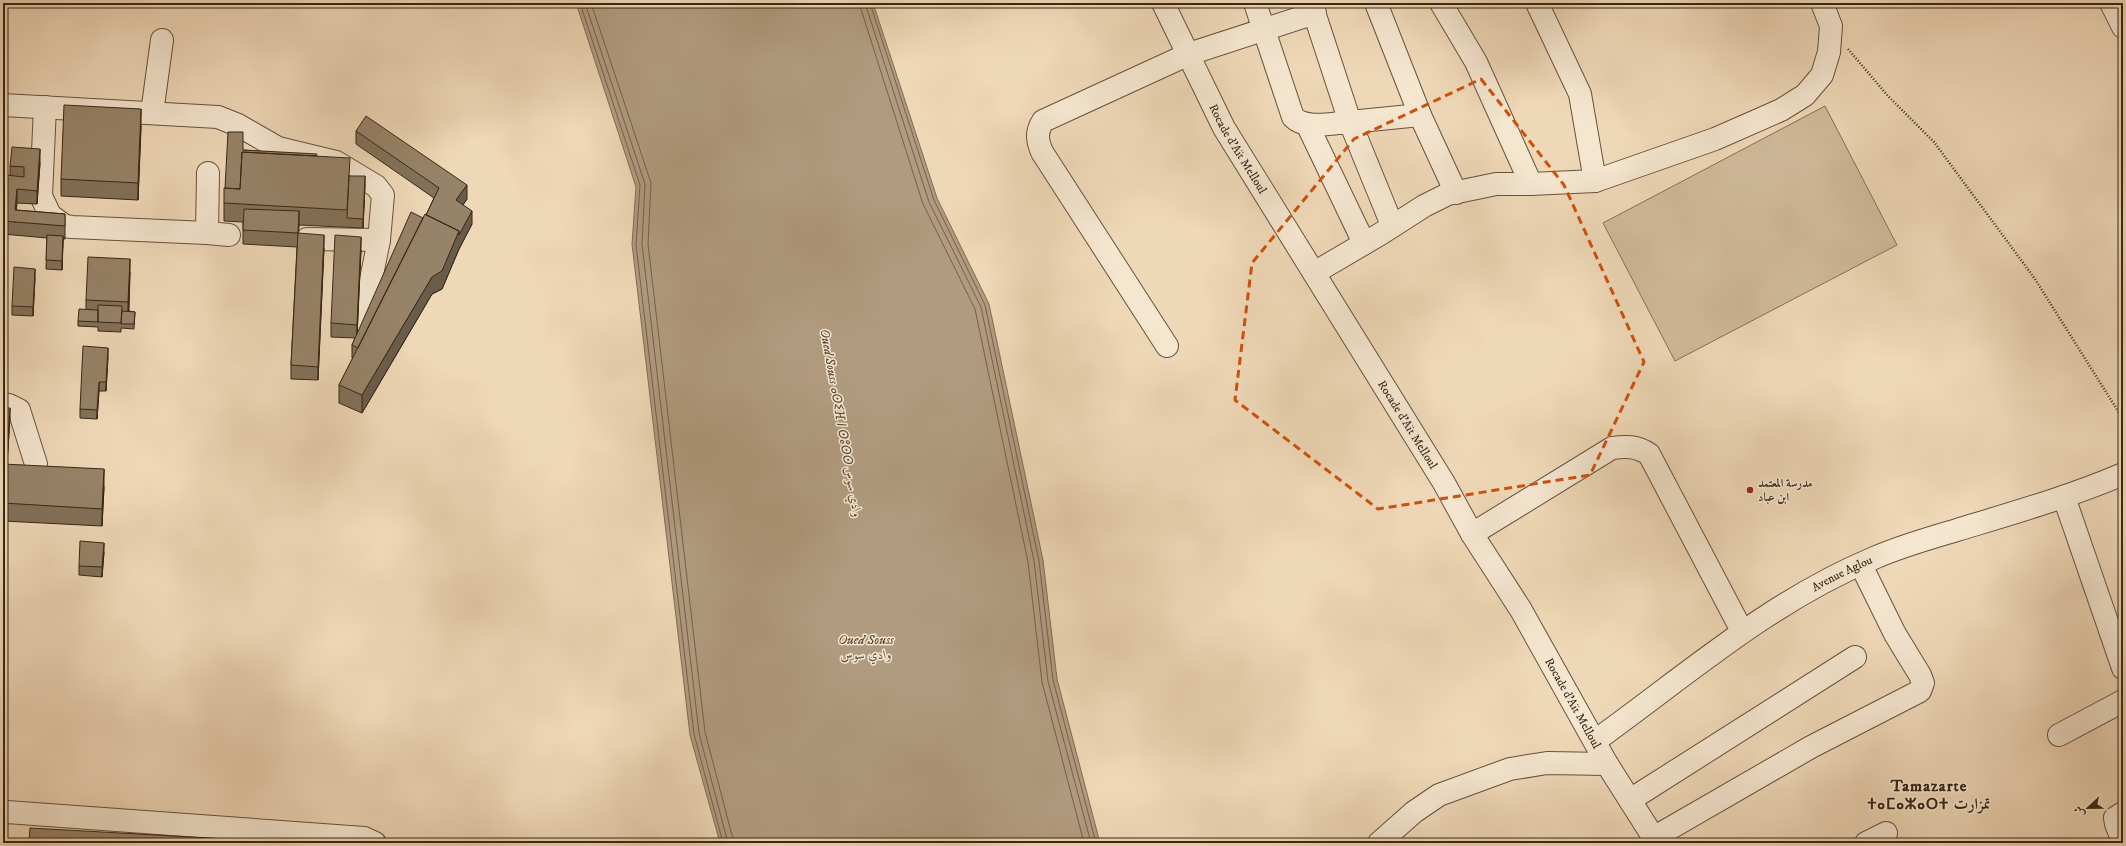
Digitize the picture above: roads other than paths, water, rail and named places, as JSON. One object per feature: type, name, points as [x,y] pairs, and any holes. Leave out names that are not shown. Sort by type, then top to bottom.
[{"type":"street","name":"Rocade d'Aït Melloul","points":[[1163,3],[1224,128],[1444,483],[1472,534],[1521,610],[1608,764],[1656,840]]},
{"type":"street","points":[[1255,3],[1293,117],[1299,123],[1350,122],[1420,115]]},
{"type":"street","points":[[1376,3],[1420,115],[1456,193]]},
{"type":"street","points":[[1441,3],[1476,62],[1531,184]]},
{"type":"street","points":[[1537,3],[1580,94],[1595,180]]},
{"type":"street","points":[[1314,273],[1424,206],[1456,193],[1496,184],[1531,184],[1595,180],[1715,139],[1781,110],[1805,95],[1822,75],[1829,52],[1831,26],[1822,3]]},
{"type":"street","points":[[2111,3],[2123,27]]},
{"type":"street","points":[[1167,346],[1042,152],[1037,141],[1039,129],[1044,121],[1189,54],[1264,31],[1313,8],[1350,122],[1392,225]]},
{"type":"street","points":[[152,113],[162,40]]},
{"type":"street","points":[[3,105],[218,117],[238,125],[278,148],[336,162],[376,186],[383,195],[380,240],[362,324]]},
{"type":"street","points":[[45,107],[42,196],[50,215],[65,226],[229,235]]},
{"type":"street","points":[[1307,124],[1364,243]]},
{"type":"street","points":[[207,233],[208,173]]},
{"type":"street","points":[[307,240],[380,240]]},
{"type":"street","points":[[3,404],[9,404],[19,410],[36,464]]},
{"type":"street","points":[[1472,534],[1612,448],[1626,446],[1639,448],[1649,454],[1742,631]]},
{"type":"street","name":"Avenue Aglou","points":[[1595,741],[1742,631],[1776,608],[1808,590],[1873,558],[1905,546],[2064,497],[2123,474]]},
{"type":"street","points":[[2064,497],[2123,668]]},
{"type":"street","points":[[1656,840],[1811,747],[1920,691],[1923,683],[1920,675],[1895,634],[1861,565]]},
{"type":"street","points":[[1630,800],[1855,657]]},
{"type":"street","points":[[2059,735],[2123,701]]},
{"type":"street","points":[[1379,843],[1414,812],[1439,795],[1510,769],[1547,764],[1608,764]]},
{"type":"street","points":[[3,814],[7,812],[364,838],[375,843]]},
{"type":"street","points":[[2123,813],[2116,818],[2116,824],[2123,842]]},
{"type":"street","points":[[1866,843],[1886,833]]},
{"type":"water","name":"Oued Souss وادي سوس","points":[[576,3],[873,3],[937,198],[989,304],[1043,560],[1057,679],[1100,843],[720,843],[690,735],[632,244],[636,187]]},
{"type":"place","name":"مدرسة المعتمد ابن عباد","points":[[1750,490]]},
{"type":"district","name":"Tamazarte ⵜⴰⵎⴰⵣⴰⵔⵜ تمزارت","points":[[1929,794]]},
{"type":"water label","name":"Oued Souss ⴰⵙⵉⴼ ⵏ ⵙⵓⵙⵙ وادي سوس","points":[[842,423]]}]
